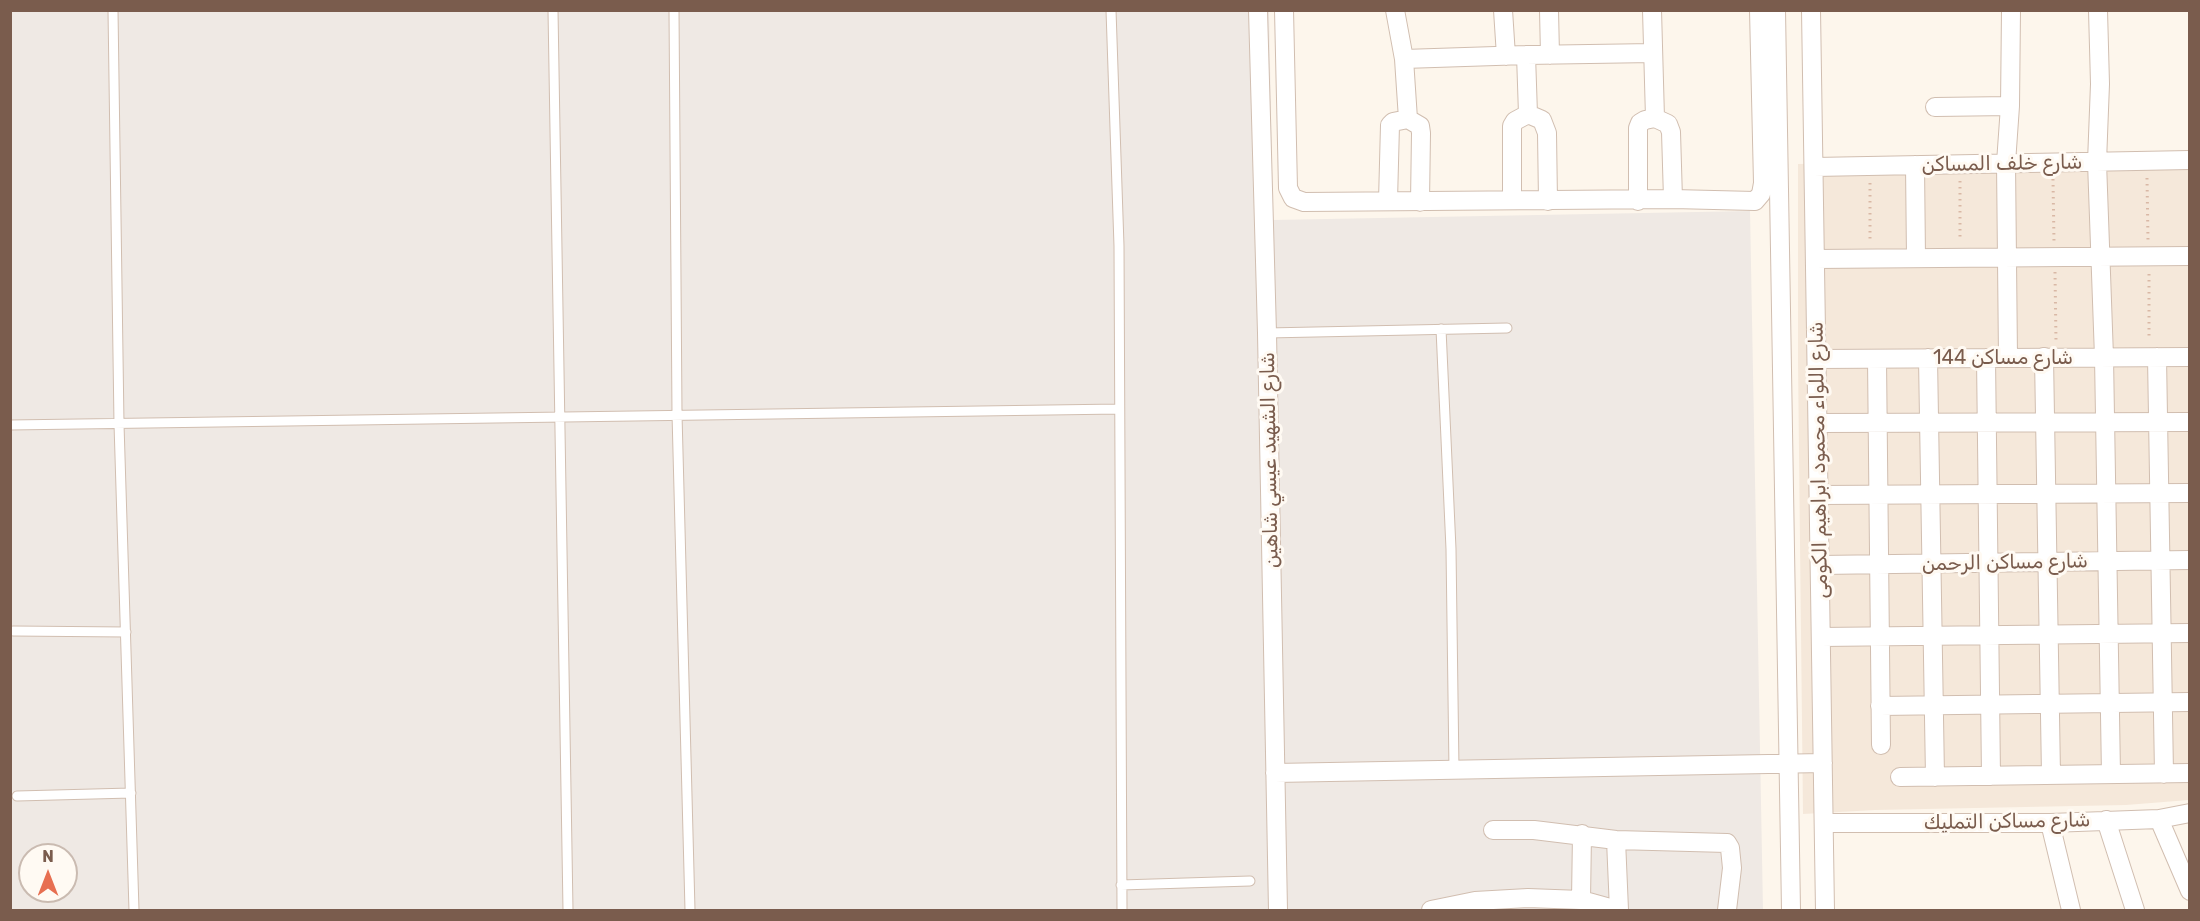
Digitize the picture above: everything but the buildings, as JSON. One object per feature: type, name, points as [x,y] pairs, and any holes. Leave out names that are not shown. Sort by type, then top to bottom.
[{"type":"street","name":"شارع الشهيد عيسي شاهين","points":[[1258,10],[1268,333],[1278,910]]},
{"type":"street","points":[[1284,10],[1290,194],[1293,198],[1304,202],[1673,199],[1755,201],[1761,194],[1763,183],[1760,10]]},
{"type":"street","points":[[1395,10],[1404,59],[1407,119]]},
{"type":"street","points":[[1503,10],[1506,56]]},
{"type":"street","points":[[1549,10],[1550,54]]},
{"type":"street","points":[[1652,10],[1656,118]]},
{"type":"street","points":[[1776,10],[1791,910]]},
{"type":"street","name":"شارع اللواء محمود ابراهيم الكومى","points":[[1810,10],[1825,910]]},
{"type":"street","points":[[2008,358],[2006,164],[2010,106],[2011,10]]},
{"type":"street","points":[[2098,10],[2100,84],[2097,162],[2104,357],[2111,774]]},
{"type":"street","points":[[1404,59],[1653,53]]},
{"type":"street","points":[[1527,55],[1528,114]]},
{"type":"street","points":[[1935,107],[2010,106]]},
{"type":"street","points":[[1512,200],[1512,126],[1515,121],[1528,114]]},
{"type":"street","points":[[1528,114],[1542,120],[1547,133],[1548,201]]},
{"type":"street","points":[[1638,201],[1638,128],[1645,120],[1656,118],[1668,124],[1671,132],[1673,199]]},
{"type":"street","points":[[1388,201],[1390,125],[1393,122],[1407,119],[1420,126],[1420,202]]},
{"type":"street","name":"شارع خلف المساكن","points":[[1814,167],[2190,160]]},
{"type":"street","points":[[1915,165],[1916,258]]},
{"type":"street","points":[[1815,259],[2190,256]]},
{"type":"street","points":[[2044,357],[2051,775]]},
{"type":"street","points":[[2157,357],[2164,774]]},
{"type":"street","name":"شارع مساكن 144","points":[[1817,359],[2190,357]]},
{"type":"street","points":[[1928,358],[1935,777]]},
{"type":"street","points":[[1986,358],[1991,776]]},
{"type":"street","points":[[1877,359],[1881,745]]},
{"type":"street","points":[[1818,423],[2190,422]]},
{"type":"street","points":[[1819,495],[2190,493]]},
{"type":"street","name":"شارع مساكن الرحمن","points":[[1820,565],[2190,560]]},
{"type":"street","points":[[1821,638],[2190,633]]},
{"type":"street","points":[[1880,706],[2190,702]]},
{"type":"street","points":[[1275,773],[1823,763]]},
{"type":"street","points":[[1900,777],[2190,773]]},
{"type":"street","name":"شارع مساكن التمليك","points":[[1824,823],[2050,822],[2159,819],[2190,813]]},
{"type":"street","points":[[2159,819],[2187,879]]},
{"type":"street","points":[[2106,820],[2135,910]]},
{"type":"street","points":[[2050,822],[2071,910]]},
{"type":"street","points":[[1493,831],[1534,830],[1582,834],[1616,840],[1727,843],[1730,848],[1732,868],[1727,910]]},
{"type":"street","points":[[1581,900],[1582,834]]},
{"type":"street","points":[[1431,910],[1475,901],[1528,897],[1581,900],[1618,910],[1616,840]]},
{"type":"lane","points":[[113,10],[119,424],[134,910]]},
{"type":"lane","points":[[553,10],[568,910]]},
{"type":"lane","points":[[674,10],[677,414],[690,910]]},
{"type":"lane","points":[[1111,10],[1119,246],[1122,910]]},
{"type":"lane","points":[[1268,333],[1507,328]]},
{"type":"lane","points":[[1441,329],[1450,538],[1454,770]]},
{"type":"lane","points":[[10,425],[1119,409]]},
{"type":"lane","points":[[13,632],[126,632]]},
{"type":"lane","points":[[16,796],[131,793]]},
{"type":"lane","points":[[1121,885],[1250,881]]},
{"type":"path","points":[[1960,164],[1960,258]]},
{"type":"path","points":[[1870,166],[1870,259]]},
{"type":"shaded area","points":[[10,11],[1269,11],[1273,220],[1750,211],[1763,910],[11,910]]},
{"type":"shaded area","points":[[2189,157],[2189,800],[2126,805],[1875,810],[1803,814],[1798,164]]}]
